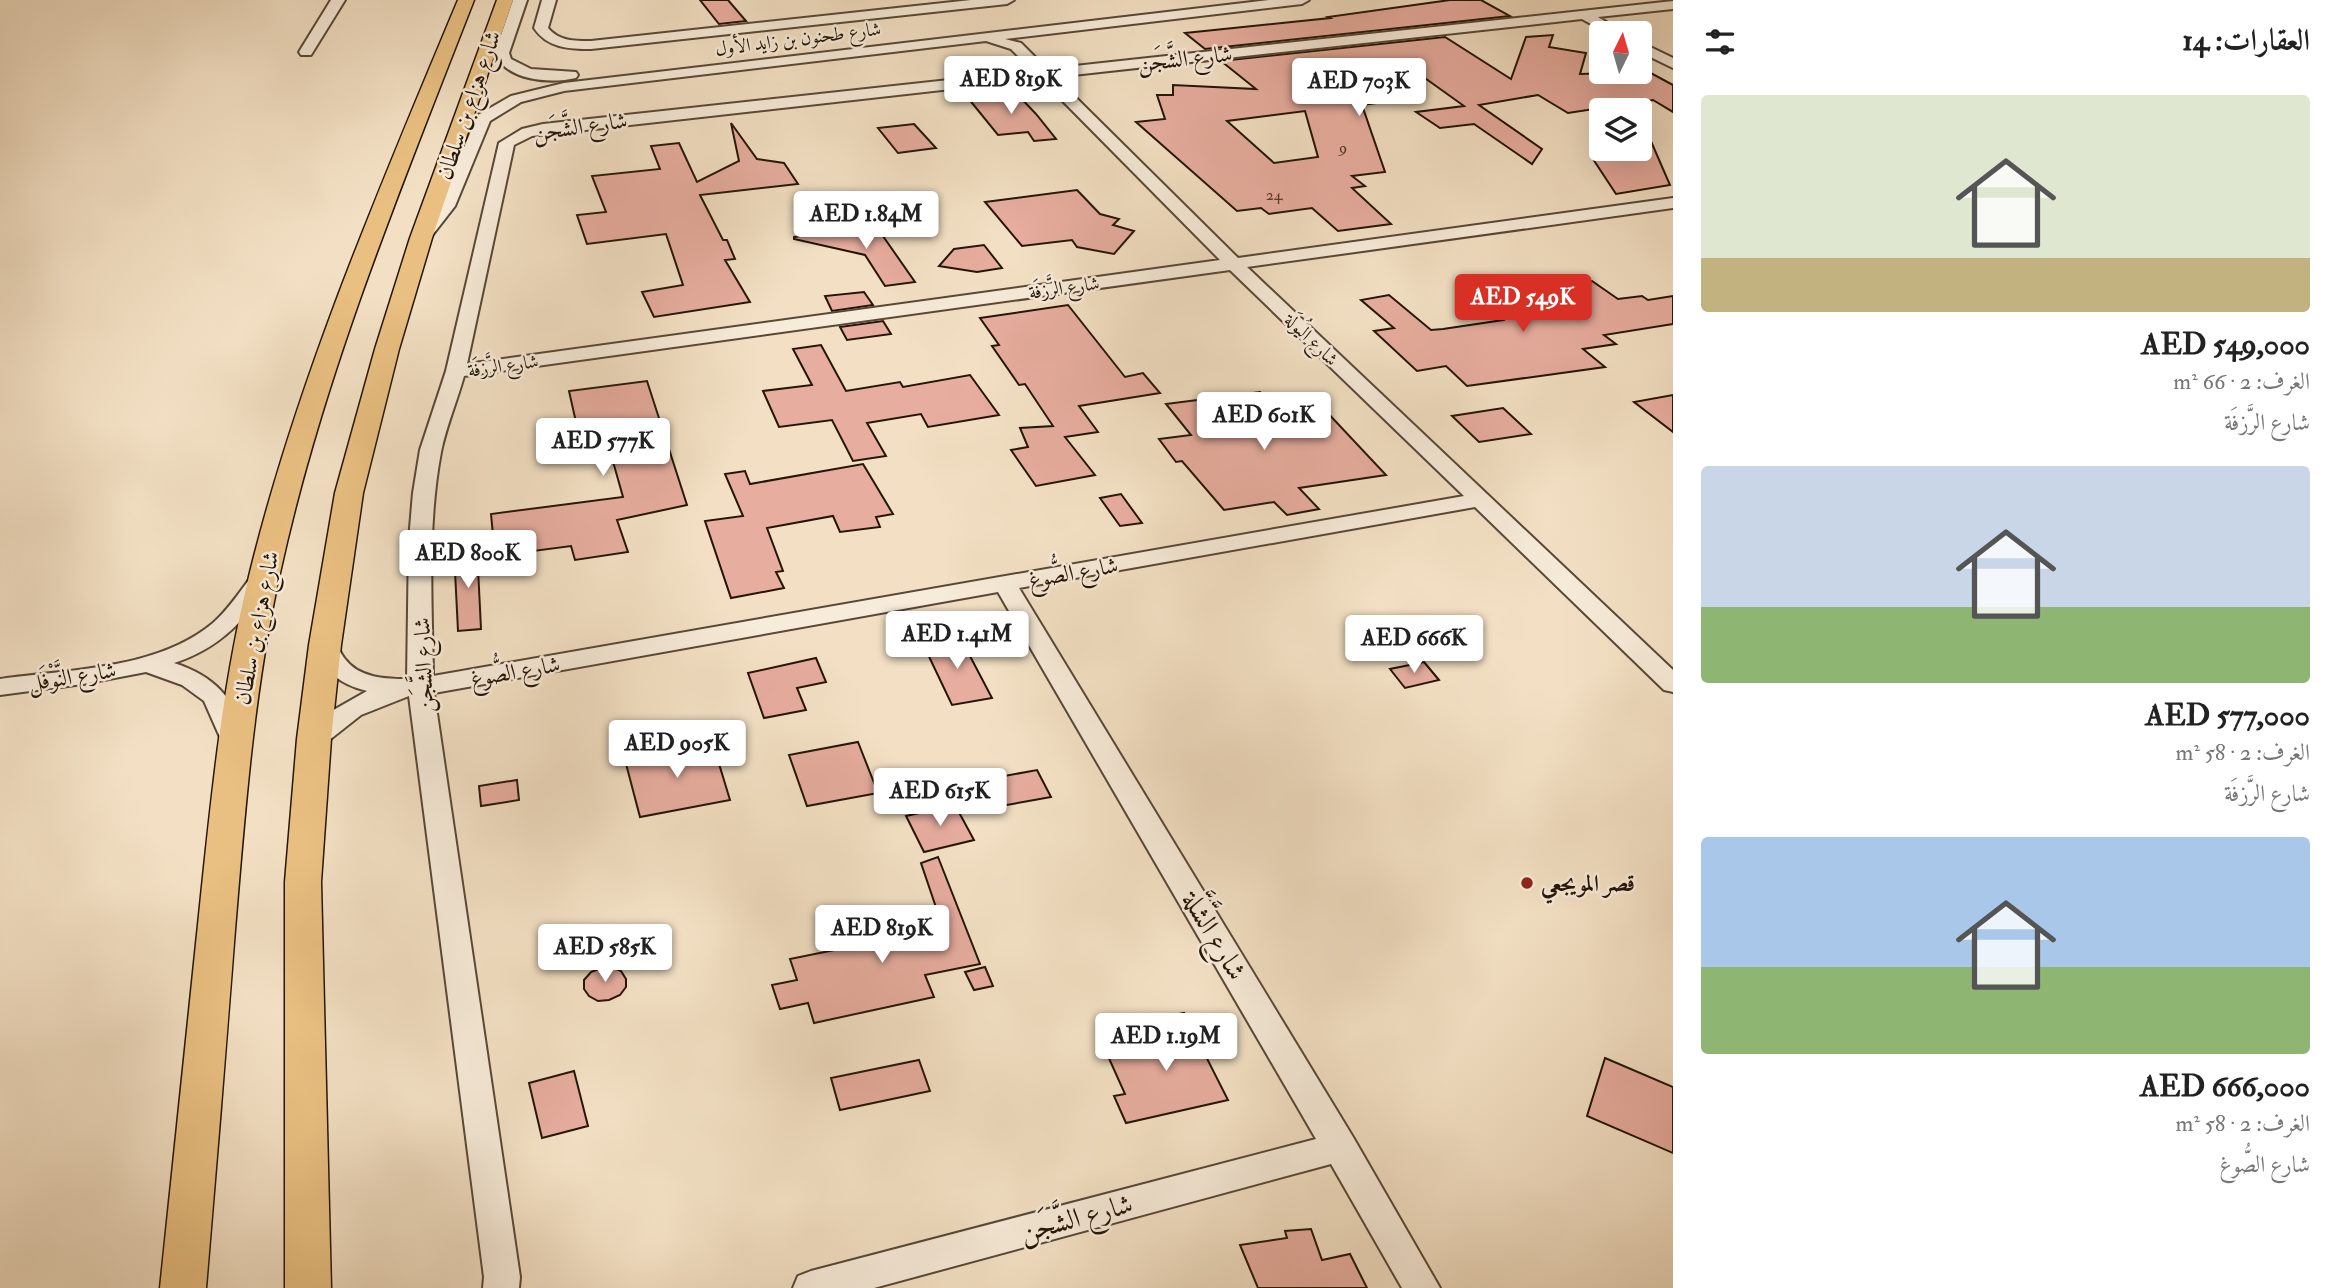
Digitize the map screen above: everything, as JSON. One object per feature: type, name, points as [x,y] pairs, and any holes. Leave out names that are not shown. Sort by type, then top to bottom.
[{"type":"main road","name":"شارع هزاع بن سلطان","points":[[183,1288],[234,746],[264,575],[284,496],[328,352],[372,231],[466,0]]},
{"type":"main road","name":"شارع هزاع بن سلطان","points":[[307,1288],[303,883],[314,739],[325,645],[349,493],[387,349],[421,238],[505,0]]},
{"type":"street","points":[[306,52],[338,0]]},
{"type":"street","name":"شارع طحنون بن زايد الأول","points":[[520,0],[502,57],[510,66],[520,70],[548,75],[597,73],[986,23],[1023,34],[1302,0]]},
{"type":"street","points":[[549,0],[541,28],[544,33],[563,43],[591,46],[1007,0]]},
{"type":"street","name":"شارع طحنون بن زايد الأول","points":[[1023,34],[1222,0]]},
{"type":"street","points":[[973,4],[986,23],[1023,34]]},
{"type":"street","name":"شارع الشَّجَن","points":[[504,1284],[412,688],[420,540],[431,450],[456,371],[507,143],[515,137],[543,129],[1673,5]]},
{"type":"street","points":[[1583,14],[1596,21]]},
{"type":"street","name":"شارع طحنون بن زايد الأول","points":[[421,238],[447,206],[483,118],[516,99],[564,87],[986,23]]},
{"type":"street","name":"شارع اليُولَة","points":[[1023,34],[1044,74],[1234,264],[1478,500],[1597,608],[1673,684]]},
{"type":"street","points":[[1652,53],[1673,64]]},
{"type":"street","name":"شارع الرَّزفَة","points":[[456,371],[1673,203]]},
{"type":"street","name":"شارع الصُّوغ","points":[[314,739],[324,727],[352,708],[412,688],[1478,500]]},
{"type":"street","name":"شارع النَّوْفَل","points":[[0,687],[145,664],[175,655],[217,632],[233,618],[264,575]]},
{"type":"street","name":"شارع الشَّلَّة","points":[[1005,584],[1341,1147],[1422,1288]]},
{"type":"street","name":"شارع الصُّوغ","points":[[325,645],[328,657],[348,677],[365,683],[412,688]]},
{"type":"street","name":"شارع النَّوْفَل","points":[[145,664],[175,671],[200,683],[218,699],[229,720],[234,746]]},
{"type":"street","name":"شارع الشَّجَن","points":[[811,1288],[1341,1147]]},
{"type":"building","points":[[700,0],[728,0],[746,21],[719,24]]},
{"type":"building","points":[[1450,0],[1481,0],[1510,16],[1205,49],[1185,33],[1330,18],[1328,17]]},
{"type":"building","points":[[1553,35],[1549,47],[1586,53],[1580,74],[1589,74],[1589,84],[1652,84],[1652,74],[1673,85],[1673,112],[1652,98],[1589,98],[1589,110],[1568,113],[1538,95],[1479,105],[1542,149],[1532,164],[1474,124],[1440,128],[1416,112],[1464,106],[1415,71],[1357,78],[1390,101],[1362,105],[1385,172],[1352,176],[1365,186],[1352,188],[1391,224],[1338,231],[1312,208],[1269,214],[1261,208],[1237,211],[1136,122],[1165,119],[1157,95],[1173,95],[1173,85],[1256,89],[1221,61],[1445,37],[1511,79],[1526,37]],"holes":[[[1305,111],[1318,157],[1274,163],[1227,121]]]},
{"type":"building","points":[[1017,94],[1056,139],[1034,141],[1028,132],[998,135],[968,98]]},
{"type":"building","points":[[731,123],[757,159],[784,163],[798,184],[700,195],[723,240],[727,240],[735,259],[725,260],[750,302],[654,317],[642,292],[683,285],[666,234],[587,244],[577,215],[606,212],[592,176],[660,169],[651,146],[679,143],[697,182],[739,161]]},
{"type":"building","points":[[914,124],[936,148],[898,153],[878,128]]},
{"type":"building","points":[[1652,144],[1670,185],[1616,194],[1594,161],[1652,161]]},
{"type":"building","points":[[1077,190],[1100,214],[1119,219],[1113,225],[1134,231],[1114,254],[1077,247],[1072,240],[1022,246],[985,202]]},
{"type":"building","points":[[876,226],[915,282],[885,286],[865,255],[794,239],[794,237]]},
{"type":"building","points":[[984,245],[1002,268],[977,272],[939,266],[954,249]]},
{"type":"building","points":[[1592,281],[1618,299],[1642,296],[1648,300],[1673,296],[1673,324],[1604,335],[1616,344],[1583,349],[1605,367],[1467,386],[1446,366],[1417,371],[1374,331],[1394,328],[1361,300],[1389,295],[1431,330],[1503,320],[1496,314],[1550,306],[1530,291]]},
{"type":"building","points":[[864,292],[873,305],[832,311],[825,296]]},
{"type":"building","points":[[1068,305],[1125,377],[1143,373],[1160,393],[1079,406],[1098,432],[1065,437],[1095,475],[1036,486],[1011,450],[1028,447],[1020,428],[1053,426],[1025,384],[1019,385],[992,346],[999,345],[980,318]]},
{"type":"building","points":[[883,321],[891,334],[847,340],[840,327]]},
{"type":"building","points":[[821,345],[846,391],[900,382],[903,387],[970,375],[999,415],[928,427],[921,414],[867,423],[886,456],[853,461],[832,420],[779,427],[763,391],[812,385],[793,349]]},
{"type":"building","points":[[647,381],[687,505],[617,520],[628,552],[575,560],[571,546],[495,556],[491,514],[623,497],[612,458],[585,462],[569,391]]},
{"type":"building","points":[[1260,392],[1284,417],[1325,410],[1386,475],[1299,488],[1319,509],[1287,515],[1274,502],[1224,510],[1182,461],[1176,462],[1159,439],[1191,435],[1166,404]]},
{"type":"building","points":[[1673,395],[1673,432],[1634,402]]},
{"type":"building","points":[[1503,408],[1531,434],[1479,442],[1452,416]]},
{"type":"building","points":[[863,464],[893,514],[876,517],[880,527],[840,532],[833,516],[767,528],[783,571],[776,572],[784,588],[731,598],[705,521],[743,516],[725,474],[745,471],[750,484]]},
{"type":"building","points":[[1121,494],[1142,523],[1120,526],[1100,498]]},
{"type":"building","points":[[477,548],[481,629],[458,631],[454,551]]},
{"type":"building","points":[[960,637],[992,698],[952,705],[923,644]]},
{"type":"building","points":[[816,658],[826,682],[797,688],[806,710],[764,718],[748,673]]},
{"type":"building","points":[[1424,662],[1439,680],[1405,688],[1390,669]]},
{"type":"building","points":[[858,742],[878,793],[807,806],[789,755]]},
{"type":"building","points":[[713,744],[730,800],[640,817],[625,760]]},
{"type":"building","points":[[1037,770],[1051,797],[962,813],[950,786]]},
{"type":"building","points":[[517,780],[519,800],[481,806],[479,786]]},
{"type":"building","points":[[955,805],[974,840],[924,852],[906,816]]},
{"type":"building","points":[[938,857],[980,964],[925,975],[934,997],[814,1023],[808,1003],[780,1009],[772,985],[797,980],[790,959],[943,928],[921,863]]},
{"type":"building","points":[[612,967],[621,971],[626,979],[626,987],[620,995],[598,1001],[589,996],[584,989],[584,980],[591,972]]},
{"type":"building","points":[[985,967],[993,986],[974,990],[965,972]]},
{"type":"building","points":[[1184,1013],[1228,1100],[1126,1123],[1114,1096],[1125,1094],[1107,1054],[1161,1042],[1150,1020]]},
{"type":"building","points":[[1605,1058],[1673,1087],[1673,1153],[1587,1116]]},
{"type":"building","points":[[919,1060],[930,1091],[840,1110],[831,1078]]},
{"type":"building","points":[[574,1071],[588,1126],[542,1138],[529,1083]]},
{"type":"building","points":[[1311,1229],[1322,1260],[1350,1254],[1367,1288],[1258,1288],[1240,1245],[1287,1238],[1285,1231]]},
{"type":"place","name":"قصر المويجعي","points":[[1527,883]]}]
